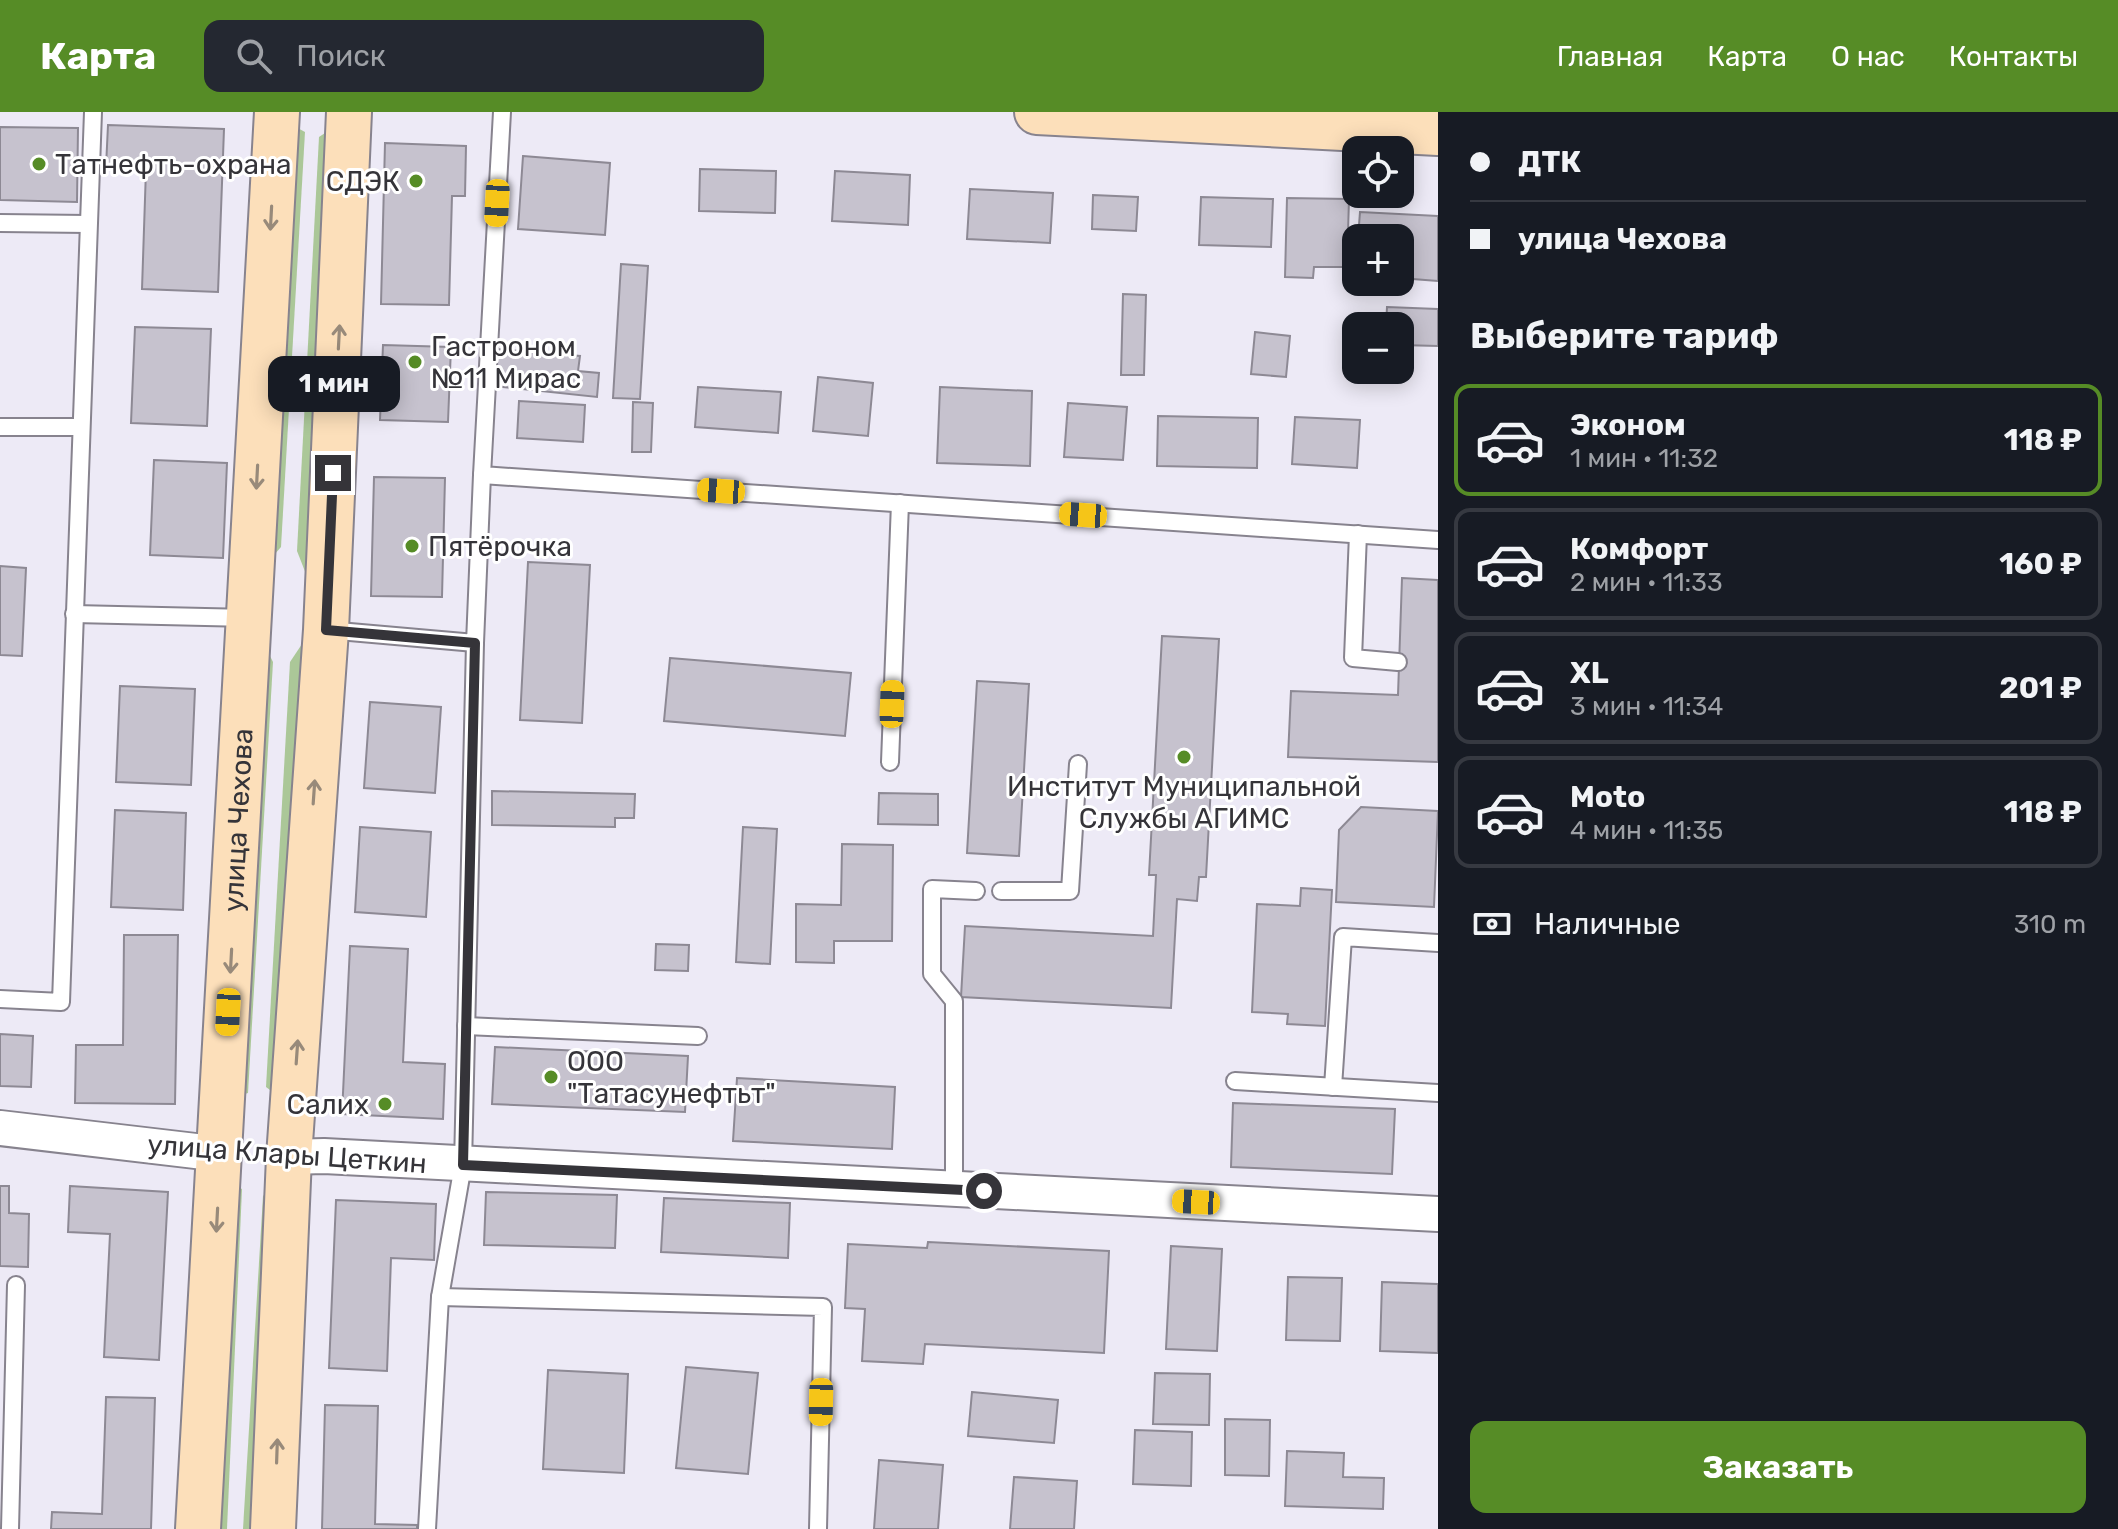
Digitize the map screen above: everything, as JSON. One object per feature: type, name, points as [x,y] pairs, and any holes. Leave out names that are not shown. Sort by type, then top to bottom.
[{"type":"main road","name":"улица Чехова","points":[[198,1529],[277,112]]},
{"type":"main road","points":[[273,1529],[289,1157],[326,630],[349,112]]},
{"type":"main road","points":[[1037,112],[1199,116],[1438,133]]},
{"type":"main road","name":"улица Клары Цеткин","points":[[221,1154],[289,1157]]},
{"type":"street","name":"улица Клары Цеткин","points":[[0,1128],[221,1154]]},
{"type":"street","name":"улица Клары Цеткин","points":[[289,1157],[324,1156],[1438,1214]]},
{"type":"lane","points":[[0,999],[61,1002],[93,112]]},
{"type":"lane","points":[[427,1529],[440,1297],[463,1165],[475,643],[502,112]]},
{"type":"lane","points":[[0,223],[88,224]]},
{"type":"lane","points":[[0,427],[81,427]]},
{"type":"lane","points":[[482,475],[1438,540]]},
{"type":"lane","points":[[890,762],[900,503]]},
{"type":"lane","points":[[1358,534],[1353,658],[1398,662]]},
{"type":"lane","points":[[74,614],[250,619]]},
{"type":"lane","points":[[326,630],[475,643]]},
{"type":"lane","points":[[1001,891],[1070,891],[1078,764]]},
{"type":"lane","points":[[954,1190],[954,1001],[932,974],[932,889],[976,891]]},
{"type":"lane","points":[[1333,1087],[1343,937],[1438,943]]},
{"type":"lane","points":[[466,1026],[698,1036]]},
{"type":"lane","points":[[1235,1081],[1438,1093]]},
{"type":"lane","points":[[10,1529],[16,1285]]},
{"type":"lane","points":[[440,1297],[823,1307],[818,1529]]},
{"type":"green space","points":[[292,125],[305,132],[281,547],[267,563]]},
{"type":"green space","points":[[331,129],[306,574],[297,551],[319,137]]},
{"type":"green space","points":[[262,640],[273,662],[248,1093],[235,1097]]},
{"type":"green space","points":[[302,644],[278,1096],[266,1087],[290,662]]},
{"type":"green space","points":[[230,1182],[242,1189],[227,1529],[213,1529]]},
{"type":"green space","points":[[273,1187],[254,1529],[243,1529],[263,1196]]},
{"type":"building","points":[[108,125],[224,129],[218,292],[142,289],[146,169],[106,167]]},
{"type":"building","name":"Татнефть-охрана","points":[[0,127],[78,128],[77,202],[0,200]]},
{"type":"building","points":[[385,143],[466,146],[465,196],[452,196],[449,305],[381,304]]},
{"type":"building","points":[[523,156],[610,163],[605,235],[518,229]]},
{"type":"building","points":[[700,169],[776,171],[775,213],[699,211]]},
{"type":"building","points":[[835,171],[910,175],[908,225],[832,221]]},
{"type":"building","points":[[970,189],[1053,193],[1050,243],[967,239]]},
{"type":"building","points":[[1093,195],[1138,197],[1136,231],[1092,229]]},
{"type":"building","points":[[1201,197],[1273,199],[1271,247],[1199,245]]},
{"type":"building","points":[[1287,198],[1342,199],[1342,208],[1349,208],[1348,224],[1342,224],[1342,267],[1314,267],[1313,278],[1285,277]]},
{"type":"building","points":[[1360,212],[1438,216],[1438,281],[1414,279],[1414,224],[1359,224]]},
{"type":"building","points":[[621,264],[648,266],[640,399],[613,398]]},
{"type":"building","points":[[1123,294],[1146,295],[1144,375],[1121,375]]},
{"type":"building","points":[[1387,307],[1438,309],[1438,346],[1414,345],[1414,312],[1387,312]]},
{"type":"building","points":[[135,327],[211,329],[207,426],[131,423]]},
{"type":"building","points":[[1255,332],[1290,336],[1286,377],[1251,374]]},
{"type":"building","points":[[383,345],[451,347],[448,422],[380,420]]},
{"type":"building","points":[[497,349],[580,356],[578,371],[599,373],[597,397],[494,386]]},
{"type":"building","points":[[818,377],[873,383],[868,436],[813,431]]},
{"type":"building","points":[[698,387],[781,392],[778,433],[695,427]]},
{"type":"building","points":[[940,387],[1032,391],[1030,466],[937,463]]},
{"type":"building","points":[[519,401],[585,405],[583,442],[517,438]]},
{"type":"building","points":[[633,402],[653,403],[651,452],[632,452]]},
{"type":"building","points":[[1068,403],[1127,407],[1123,460],[1064,457]]},
{"type":"building","points":[[1158,416],[1258,418],[1257,468],[1157,466]]},
{"type":"building","points":[[1295,417],[1360,420],[1357,468],[1292,464]]},
{"type":"building","points":[[154,460],[227,463],[223,558],[150,555]]},
{"type":"building","points":[[374,477],[445,478],[442,597],[371,596]]},
{"type":"building","points":[[528,562],[590,565],[582,723],[520,720]]},
{"type":"building","points":[[0,566],[26,568],[22,656],[0,655]]},
{"type":"building","points":[[1402,578],[1438,580],[1438,762],[1288,757],[1291,691],[1398,695]]},
{"type":"building","name":"Институт Муниципальной Службы АГИМС","points":[[1162,636],[1219,639],[1206,877],[1199,877],[1197,901],[1177,899],[1171,1008],[961,997],[965,926],[1153,936],[1156,875],[1149,875]]},
{"type":"building","points":[[670,658],[851,673],[845,736],[664,721]]},
{"type":"building","points":[[977,681],[1029,684],[1019,856],[967,853]]},
{"type":"building","points":[[120,686],[195,689],[191,785],[116,782]]},
{"type":"building","points":[[370,702],[441,707],[435,793],[364,788]]},
{"type":"building","points":[[492,791],[635,794],[634,818],[615,818],[615,827],[492,825]]},
{"type":"building","points":[[879,793],[938,794],[938,825],[878,824]]},
{"type":"building","points":[[1361,807],[1438,811],[1434,907],[1336,902],[1339,830]]},
{"type":"building","points":[[115,810],[186,813],[183,910],[111,907]]},
{"type":"building","points":[[360,827],[431,832],[426,917],[355,912]]},
{"type":"building","points":[[743,827],[777,829],[770,964],[736,962]]},
{"type":"building","points":[[842,844],[893,845],[892,941],[834,941],[834,963],[796,962],[796,904],[841,905]]},
{"type":"building","points":[[1301,888],[1332,890],[1325,1026],[1287,1024],[1288,1014],[1252,1012],[1257,904],[1300,906]]},
{"type":"building","points":[[124,935],[178,935],[175,1104],[75,1103],[76,1045],[123,1045]]},
{"type":"building","points":[[656,944],[689,945],[688,971],[655,970]]},
{"type":"building","points":[[350,946],[408,949],[403,1062],[445,1064],[443,1119],[342,1114]]},
{"type":"building","points":[[0,1034],[33,1036],[31,1087],[0,1086]]},
{"type":"building","points":[[495,1047],[688,1056],[685,1112],[492,1104]]},
{"type":"building","points":[[737,1078],[895,1087],[892,1149],[733,1141]]},
{"type":"building","points":[[1233,1103],[1395,1109],[1392,1174],[1231,1167]]},
{"type":"building","points":[[0,1186],[9,1186],[9,1213],[29,1214],[28,1267],[0,1266]]},
{"type":"building","points":[[70,1186],[168,1192],[159,1360],[104,1357],[110,1234],[68,1232]]},
{"type":"building","points":[[486,1192],[617,1195],[615,1248],[484,1245]]},
{"type":"building","points":[[664,1198],[790,1203],[788,1258],[661,1252]]},
{"type":"building","points":[[336,1200],[436,1204],[434,1260],[391,1258],[387,1371],[329,1368]]},
{"type":"building","points":[[928,1242],[1109,1251],[1104,1353],[925,1344],[923,1364],[862,1361],[865,1309],[845,1308],[848,1244],[927,1248]]},
{"type":"building","points":[[1171,1246],[1222,1249],[1217,1351],[1166,1349]]},
{"type":"building","points":[[1288,1277],[1342,1278],[1340,1341],[1286,1340]]},
{"type":"building","points":[[1382,1282],[1438,1284],[1438,1353],[1380,1351]]},
{"type":"building","points":[[686,1367],[758,1373],[748,1474],[676,1468]]},
{"type":"building","points":[[548,1370],[628,1374],[624,1473],[543,1469]]},
{"type":"building","points":[[1155,1373],[1210,1374],[1209,1425],[1153,1424]]},
{"type":"building","points":[[972,1392],[1058,1400],[1054,1443],[968,1436]]},
{"type":"building","points":[[106,1397],[155,1398],[151,1529],[51,1529],[52,1512],[102,1514]]},
{"type":"building","points":[[325,1405],[378,1406],[375,1524],[417,1525],[417,1529],[322,1529]]},
{"type":"building","points":[[1225,1419],[1270,1420],[1269,1476],[1225,1475]]},
{"type":"building","points":[[1135,1430],[1192,1432],[1191,1486],[1133,1484]]},
{"type":"building","points":[[1287,1451],[1344,1453],[1343,1477],[1384,1478],[1383,1509],[1285,1506]]},
{"type":"building","points":[[879,1460],[943,1465],[938,1529],[874,1529]]},
{"type":"building","points":[[1014,1477],[1077,1481],[1074,1529],[1010,1529]]},
{"type":"place","name":"Татнефть-охрана","points":[[39,164]]},
{"type":"place","name":"СДЭК","points":[[416,181]]},
{"type":"place","name":"Гастроном №11 Мирас","points":[[415,362]]},
{"type":"place","name":"Пятёрочка","points":[[412,546]]},
{"type":"place","name":"Институт Муниципальной Службы АГИМС","points":[[1184,757]]},
{"type":"place","name":"ООО \"Татасунефтьт\"","points":[[551,1077]]},
{"type":"place","name":"Салих","points":[[385,1104]]},
{"type":"route","points":[[333,473],[326,630],[475,643],[463,1165],[984,1191]]}]
